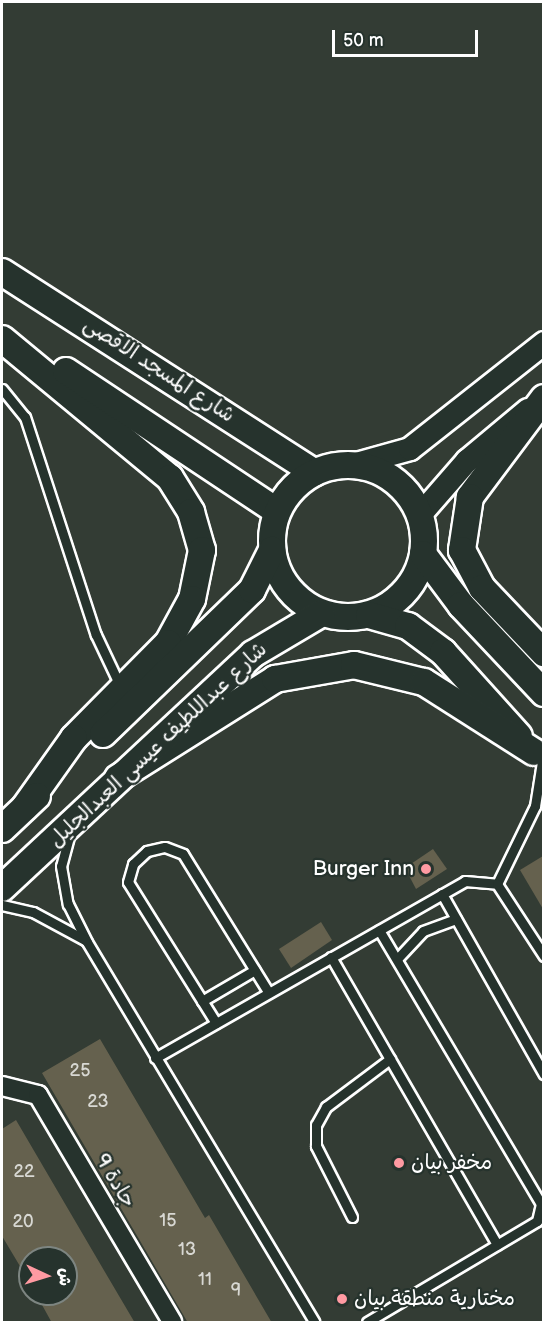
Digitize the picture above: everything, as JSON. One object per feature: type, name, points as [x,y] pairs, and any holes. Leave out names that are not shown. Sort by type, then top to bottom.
[{"type":"main road","name":"شارع المسجد الاقصى","points":[[2,272],[314,472]]},
{"type":"main road","points":[[2,332],[277,511]]},
{"type":"main road","points":[[2,339],[147,454],[191,512],[202,550],[192,599],[168,644],[74,738],[25,807]]},
{"type":"main road","points":[[543,397],[470,497],[462,550],[482,588],[543,653]]},
{"type":"main road","points":[[2,829],[232,612],[257,583],[272,550],[277,511],[286,495],[314,472],[356,464],[395,480],[420,515],[423,554],[405,592],[369,615]]},
{"type":"main road","points":[[272,550],[292,592],[322,614],[369,615],[408,626],[443,652],[540,760]]},
{"type":"main road","points":[[423,554],[461,605],[543,693]]},
{"type":"main road","name":"شارع عبداللطيف عيسى العبدالجليل","points":[[2,888],[253,654],[322,614]]},
{"type":"main road","points":[[118,778],[275,679],[354,665],[424,682],[540,760]]},
{"type":"street","points":[[356,464],[410,449],[543,342]]},
{"type":"street","points":[[420,515],[467,461],[543,397]]},
{"type":"street","name":"جادة 9","points":[[2,1086],[38,1095],[172,1323]]},
{"type":"lane","points":[[2,389],[25,417],[96,635],[122,691]]},
{"type":"lane","points":[[497,884],[535,806],[540,760]]},
{"type":"lane","points":[[73,822],[61,866],[68,904],[87,942],[155,1058],[314,1323]]},
{"type":"lane","points":[[216,1023],[128,882],[133,864],[147,851],[165,847],[183,854],[269,993]]},
{"type":"lane","points":[[155,1058],[442,894],[476,878],[497,884],[543,956]]},
{"type":"lane","points":[[442,894],[543,1074]]},
{"type":"lane","points":[[2,905],[33,912],[87,942]]},
{"type":"lane","points":[[397,959],[423,931],[456,920]]},
{"type":"lane","points":[[368,1323],[537,1221],[538,1196],[379,930]]},
{"type":"lane","points":[[331,957],[497,1244]]},
{"type":"lane","points":[[202,1001],[255,970]]},
{"type":"lane","points":[[352,1217],[316,1146],[316,1125],[326,1107],[390,1059]]},
{"type":"building","name":"Burger Inn","points":[[433,849],[447,869],[416,889],[405,868]]},
{"type":"building","points":[[543,856],[543,909],[520,870]]},
{"type":"building","points":[[321,922],[332,940],[291,968],[279,949]]},
{"type":"building","points":[[100,1039],[205,1218],[209,1215],[272,1323],[188,1323],[42,1073]]},
{"type":"building","points":[[16,1120],[135,1323],[52,1323],[43,1306],[78,1306],[78,1246],[18,1246],[18,1263],[2,1236],[2,1129]]},
{"type":"place","name":"Burger Inn","points":[[426,869]]},
{"type":"place","name":"مخفر بيان","points":[[399,1163]]},
{"type":"place","name":"مختارية منطقة بيان","points":[[342,1299]]}]
